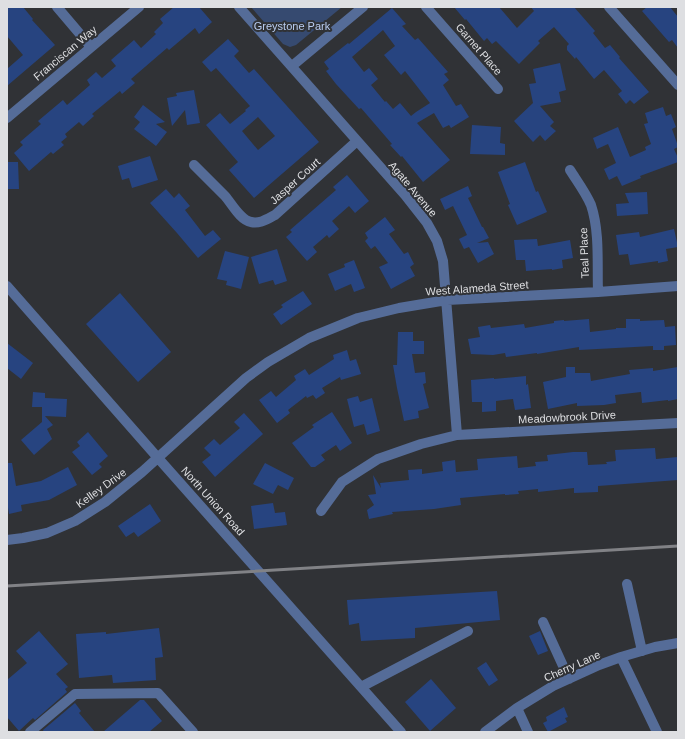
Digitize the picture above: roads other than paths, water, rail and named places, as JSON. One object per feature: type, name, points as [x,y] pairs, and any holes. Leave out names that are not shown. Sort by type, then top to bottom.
[{"type":"street","points":[[57,7],[92,47]]},
{"type":"street","name":"Franciscan Way","points":[[7,118],[139,7]]},
{"type":"street","name":"Agate Avenue","points":[[239,7],[405,195],[427,223],[437,240],[443,260],[447,300],[456,435]]},
{"type":"street","points":[[292,66],[363,7]]},
{"type":"street","name":"Garnet Place","points":[[426,7],[498,89]]},
{"type":"street","points":[[609,7],[678,85]]},
{"type":"street","name":"Jasper Court","points":[[194,165],[227,198],[235,210],[248,221],[253,223],[261,222],[275,215],[357,141]]},
{"type":"street","name":"Teal Place","points":[[570,170],[582,188],[590,204],[596,226],[598,292]]},
{"type":"street","name":"North Union Road","points":[[7,286],[401,732]]},
{"type":"street","name":"West Alameda Street","points":[[158,458],[246,378],[268,362],[309,338],[358,318],[399,308],[447,300],[678,286]]},
{"type":"street","name":"Meadowbrook Drive","points":[[321,511],[342,482],[378,459],[421,444],[456,435],[678,423]]},
{"type":"street","name":"Kelley Drive","points":[[7,540],[47,533],[75,521],[105,502],[158,458]]},
{"type":"street","points":[[626,584],[642,651]]},
{"type":"street","points":[[543,622],[569,679]]},
{"type":"street","points":[[361,687],[468,631]]},
{"type":"street","name":"Cherry Lane","points":[[485,732],[517,708],[553,686],[598,665],[656,647],[678,643]]},
{"type":"street","points":[[621,657],[657,732]]},
{"type":"street","points":[[30,732],[76,694],[158,693],[193,732]]},
{"type":"street","points":[[517,708],[528,732]]},
{"type":"railway","points":[[7,586],[678,546]]},
{"type":"park label","name":"Greystone Park","points":[[292,26]]}]
